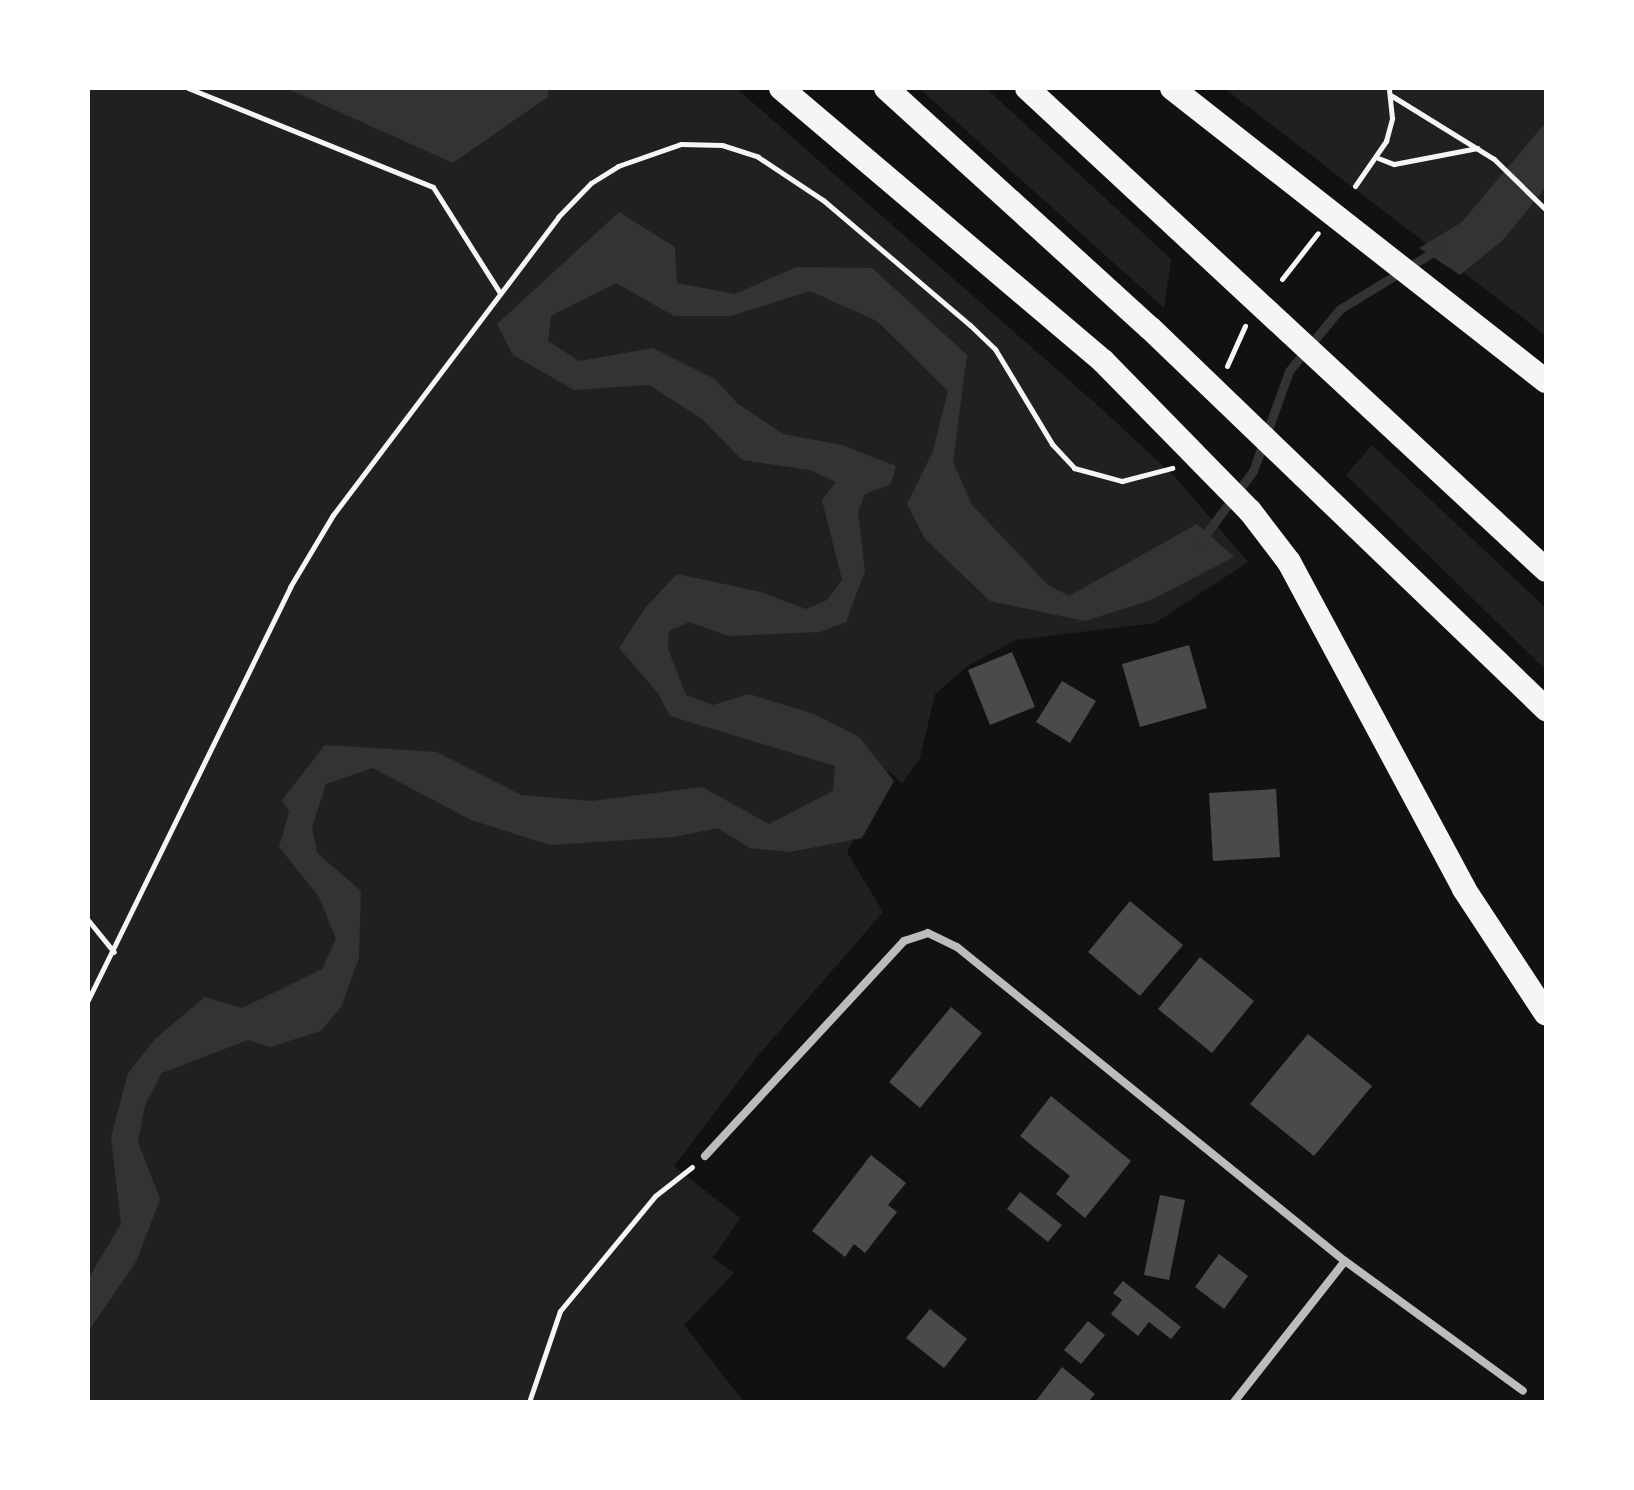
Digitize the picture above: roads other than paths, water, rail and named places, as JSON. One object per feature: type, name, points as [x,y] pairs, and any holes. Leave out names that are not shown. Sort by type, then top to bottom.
[{"type":"highway","points":[[781,88],[1103,361],[1204,459],[1289,562],[1464,889],[1546,1014]]},
{"type":"highway","points":[[886,88],[1150,328],[1546,709]]},
{"type":"highway","points":[[1027,88],[1398,427],[1546,570]]},
{"type":"highway","points":[[1172,88],[1546,381]]},
{"type":"street","points":[[705,1156],[904,941],[928,933],[957,947],[1345,1261],[1523,1391]]},
{"type":"street","points":[[1234,1402],[1345,1261]]},
{"type":"waterway","points":[[1199,543],[1253,471],[1289,371],[1340,309],[1440,248]]}]
